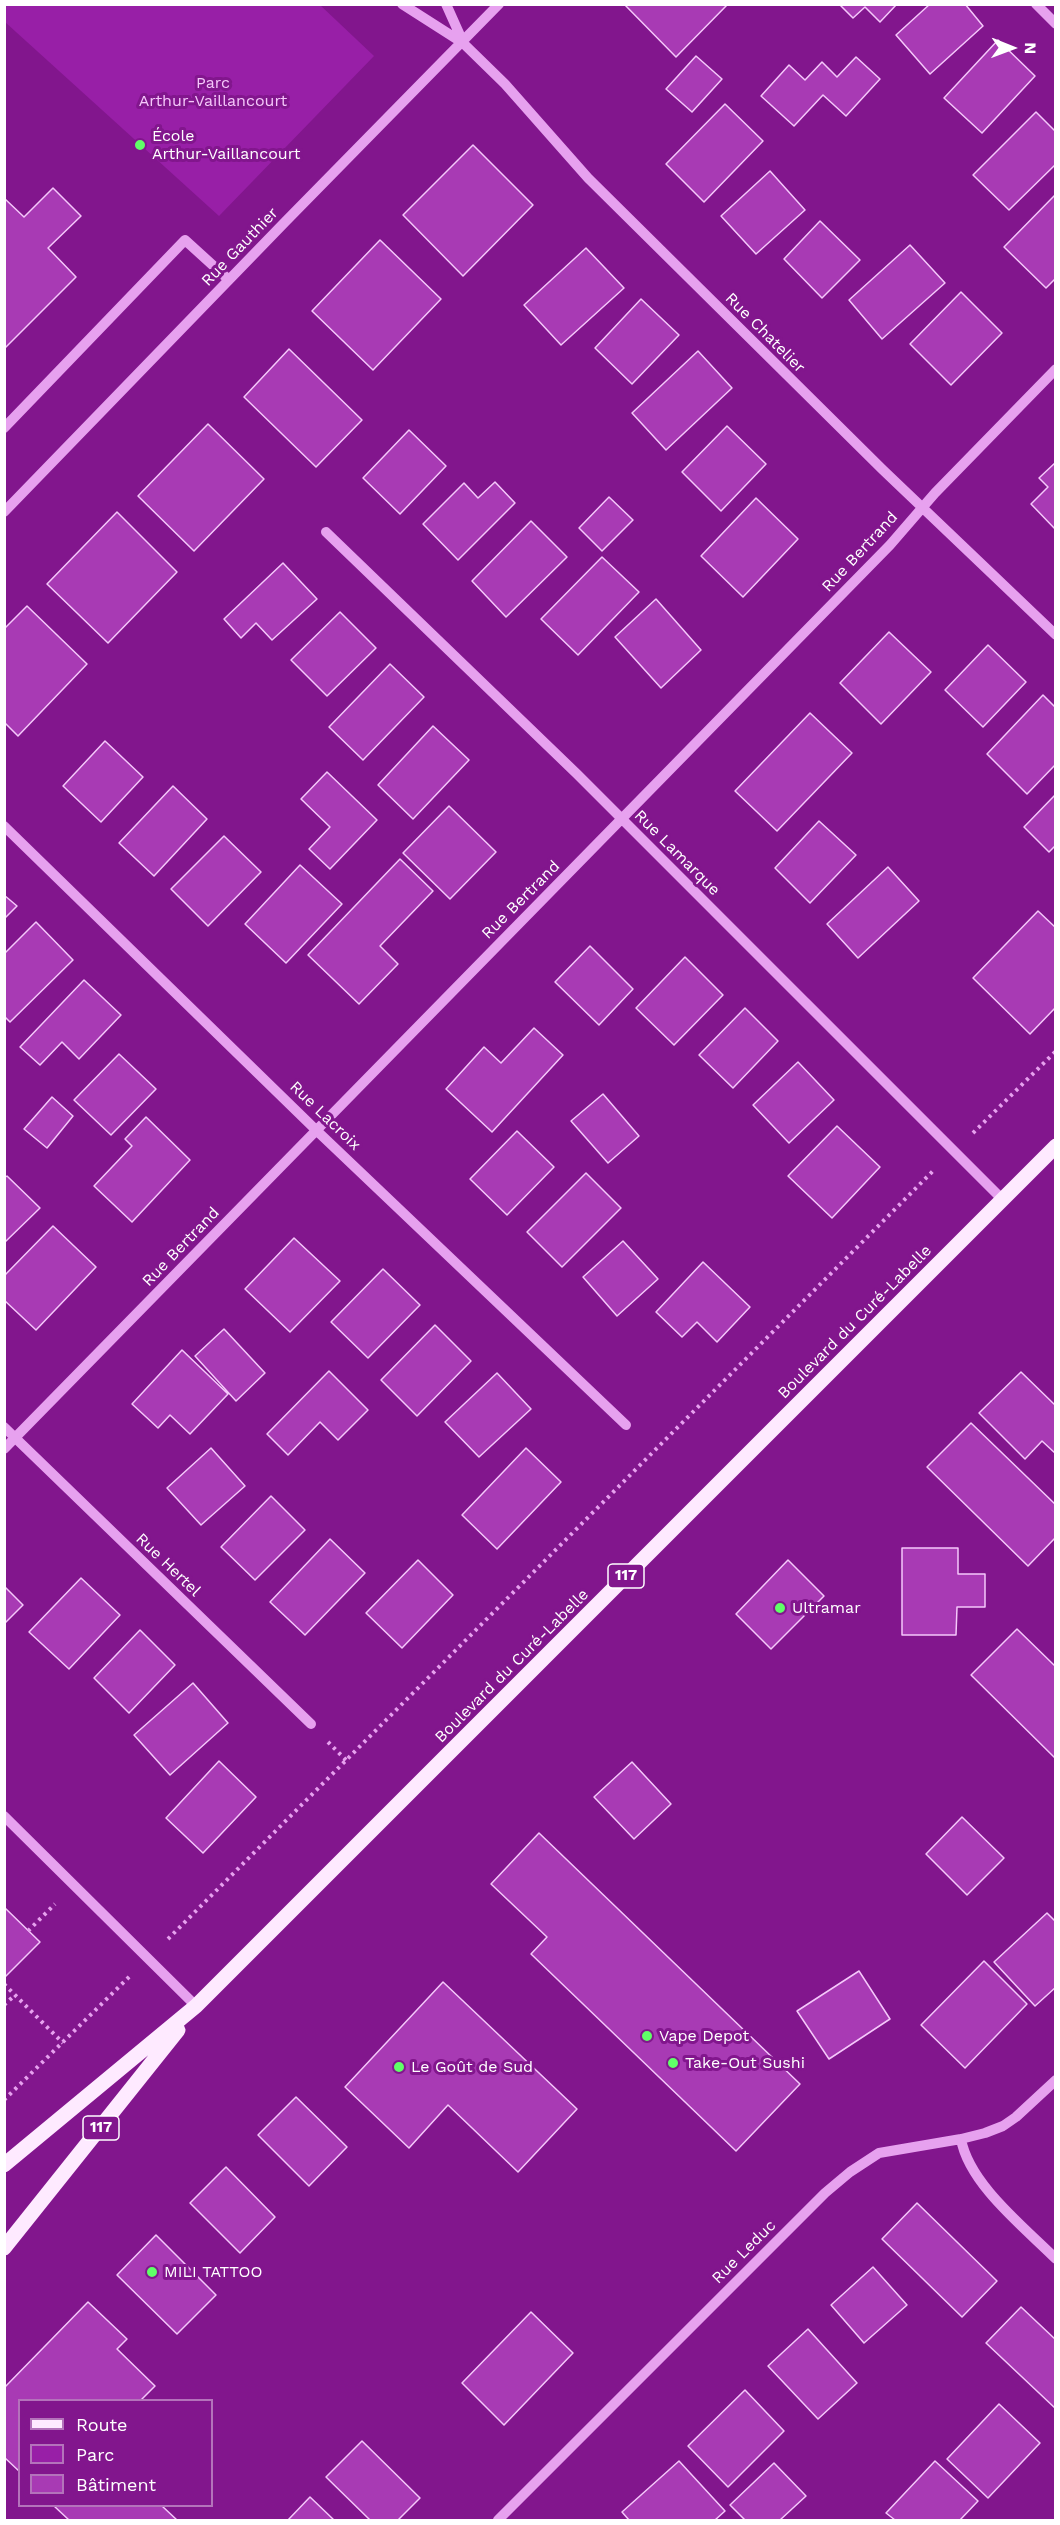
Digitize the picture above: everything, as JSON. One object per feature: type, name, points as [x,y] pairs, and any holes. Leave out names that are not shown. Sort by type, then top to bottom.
[{"type":"main road","name":"Boulevard du Curé-Labelle","points":[[4,2165],[196,2006],[1056,1146]]},
{"type":"main road","name":"Boulevard du Curé-Labelle","points":[[4,2248],[196,2006]]},
{"type":"street","points":[[402,4],[463,43]]},
{"type":"street","points":[[446,4],[463,43]]},
{"type":"street","name":"Rue Gauthier","points":[[4,512],[499,4]]},
{"type":"street","points":[[1036,4],[1056,24]]},
{"type":"street","name":"Rue Chatelier","points":[[463,43],[505,84],[588,178],[922,507],[1056,635]]},
{"type":"street","points":[[4,428],[185,240],[228,280]]},
{"type":"street","name":"Rue Bertrand","points":[[4,1449],[882,553],[922,507],[1056,369]]},
{"type":"street","name":"Rue Lamarque","points":[[326,532],[621,818],[1002,1199]]},
{"type":"street","name":"Rue Lacroix","points":[[4,826],[316,1130],[626,1425]]},
{"type":"street","name":"Rue Hertel","points":[[4,1427],[311,1724]]},
{"type":"street","points":[[4,1816],[196,2006]]},
{"type":"street","name":"Rue Leduc","points":[[498,2520],[818,2200],[850,2172],[879,2153],[961,2139],[1003,2126],[1056,2080]]},
{"type":"street","points":[[961,2139],[963,2153],[974,2171],[991,2192],[1056,2259]]},
{"type":"path","points":[[1000,1105],[1056,1051]]},
{"type":"path","points":[[181,1926],[914,1189]]},
{"type":"path","points":[[323,1737],[346,1760]]},
{"type":"path","points":[[28,1930],[39,1919]]},
{"type":"path","points":[[4,1984],[63,2044]]},
{"type":"path","points":[[5,2098],[63,2044],[112,1993]]},
{"type":"path","points":[[4,2005],[15,1995]]},
{"type":"green space","name":"Parc Arthur-Vaillancourt","points":[[5,4],[320,5],[374,56],[219,216],[5,22]]},
{"type":"building","points":[[624,4],[728,4],[676,57]]},
{"type":"building","points":[[839,4],[897,4],[880,22],[865,7],[853,18]]},
{"type":"building","points":[[930,4],[965,4],[983,26],[930,74],[896,35]]},
{"type":"building","points":[[998,40],[1035,76],[982,133],[944,98]]},
{"type":"building","points":[[696,56],[722,79],[692,112],[666,89]]},
{"type":"building","points":[[856,57],[880,79],[846,116],[823,95],[794,126],[761,96],[789,65],[805,80],[822,62],[837,77]]},
{"type":"building","points":[[725,104],[763,141],[704,202],[666,164]]},
{"type":"building","points":[[1036,112],[1056,132],[1056,164],[1009,210],[973,175]]},
{"type":"building","points":[[473,145],[533,205],[463,276],[403,215]]},
{"type":"building","points":[[770,171],[805,210],[756,254],[721,216]]},
{"type":"building","points":[[53,188],[81,216],[48,248],[76,277],[4,349],[4,198],[24,217]]},
{"type":"building","points":[[1056,194],[1056,278],[1046,288],[1004,247]]},
{"type":"building","points":[[820,221],[860,260],[822,298],[784,259]]},
{"type":"building","points":[[380,240],[441,299],[373,370],[312,311]]},
{"type":"building","points":[[910,245],[945,283],[882,339],[849,300]]},
{"type":"building","points":[[586,248],[624,288],[561,345],[524,305]]},
{"type":"building","points":[[961,292],[1002,333],[951,385],[910,344]]},
{"type":"building","points":[[641,299],[679,335],[632,384],[595,348]]},
{"type":"building","points":[[289,349],[362,420],[316,467],[244,397]]},
{"type":"building","points":[[698,351],[732,388],[666,450],[632,413]]},
{"type":"building","points":[[208,424],[264,479],[194,551],[138,496]]},
{"type":"building","points":[[727,426],[766,464],[721,511],[682,472]]},
{"type":"building","points":[[409,430],[446,466],[400,514],[363,478]]},
{"type":"building","points":[[1056,462],[1056,530],[1031,504],[1048,487],[1039,478]]},
{"type":"building","points":[[495,482],[515,503],[458,560],[423,524],[464,483],[478,498]]},
{"type":"building","points":[[609,497],[633,520],[602,551],[579,528]]},
{"type":"building","points":[[756,498],[798,539],[743,597],[701,556]]},
{"type":"building","points":[[117,512],[177,572],[108,643],[47,584]]},
{"type":"building","points":[[531,521],[567,557],[506,617],[472,581]]},
{"type":"building","points":[[602,557],[639,592],[578,655],[541,619]]},
{"type":"building","points":[[283,563],[317,599],[272,640],[256,623],[241,638],[224,619]]},
{"type":"building","points":[[656,599],[701,650],[661,688],[615,637]]},
{"type":"building","points":[[27,606],[87,664],[18,736],[4,722],[4,629]]},
{"type":"building","points":[[340,612],[376,648],[327,696],[291,660]]},
{"type":"building","points":[[889,632],[931,672],[881,724],[840,683]]},
{"type":"building","points":[[988,645],[1026,682],[983,727],[945,690]]},
{"type":"building","points":[[390,664],[424,697],[363,760],[329,727]]},
{"type":"building","points":[[1043,695],[1056,708],[1056,764],[1027,794],[987,754]]},
{"type":"building","points":[[810,713],[852,753],[777,831],[735,791]]},
{"type":"building","points":[[433,726],[469,760],[413,819],[378,785]]},
{"type":"building","points":[[105,741],[143,777],[101,822],[63,786]]},
{"type":"building","points":[[327,772],[377,820],[330,869],[309,849],[330,827],[301,799]]},
{"type":"building","points":[[173,786],[207,819],[154,876],[119,843]]},
{"type":"building","points":[[1056,794],[1056,845],[1049,852],[1024,827]]},
{"type":"building","points":[[449,806],[496,852],[450,899],[403,853]]},
{"type":"building","points":[[819,821],[856,855],[810,903],[775,868]]},
{"type":"building","points":[[224,836],[261,872],[208,926],[171,889]]},
{"type":"building","points":[[400,859],[433,891],[380,946],[398,964],[359,1004],[308,955]]},
{"type":"building","points":[[300,865],[342,904],[286,963],[245,924]]},
{"type":"building","points":[[888,867],[919,901],[858,958],[827,924]]},
{"type":"building","points":[[4,895],[17,906],[4,919]]},
{"type":"building","points":[[1038,911],[1056,928],[1056,1007],[1030,1034],[973,978]]},
{"type":"building","points":[[36,922],[73,960],[10,1022],[4,1016],[4,954]]},
{"type":"building","points":[[590,946],[633,989],[599,1025],[555,982]]},
{"type":"building","points":[[685,957],[723,995],[674,1045],[636,1008]]},
{"type":"building","points":[[84,980],[121,1015],[79,1059],[62,1042],[40,1065],[20,1047]]},
{"type":"building","points":[[745,1008],[778,1041],[733,1088],[699,1055]]},
{"type":"building","points":[[534,1028],[563,1055],[492,1132],[446,1089],[484,1047],[501,1063]]},
{"type":"building","points":[[119,1054],[156,1089],[111,1135],[74,1100]]},
{"type":"building","points":[[798,1062],[834,1100],[789,1143],[753,1105]]},
{"type":"building","points":[[603,1094],[639,1136],[608,1163],[571,1121]]},
{"type":"building","points":[[52,1097],[73,1116],[47,1148],[24,1129]]},
{"type":"building","points":[[146,1117],[190,1160],[132,1222],[94,1186],[132,1146],[125,1139]]},
{"type":"building","points":[[837,1126],[880,1167],[832,1218],[788,1176]]},
{"type":"building","points":[[517,1131],[554,1167],[507,1215],[470,1179]]},
{"type":"building","points":[[586,1173],[621,1208],[562,1267],[527,1232]]},
{"type":"building","points":[[7,1176],[40,1208],[4,1243],[4,1178]]},
{"type":"building","points":[[53,1226],[96,1267],[36,1330],[4,1300],[4,1276]]},
{"type":"building","points":[[294,1238],[340,1281],[290,1332],[245,1289]]},
{"type":"building","points":[[623,1241],[658,1279],[617,1316],[583,1277]]},
{"type":"building","points":[[703,1262],[750,1307],[717,1342],[697,1322],[682,1337],[656,1312]]},
{"type":"building","points":[[383,1269],[420,1305],[368,1358],[331,1322]]},
{"type":"building","points":[[435,1325],[471,1361],[417,1416],[381,1380]]},
{"type":"building","points":[[224,1329],[265,1373],[236,1401],[195,1356]]},
{"type":"building","points":[[182,1350],[228,1394],[190,1434],[170,1415],[158,1428],[132,1404]]},
{"type":"building","points":[[329,1371],[368,1410],[338,1440],[320,1422],[288,1455],[267,1434]]},
{"type":"building","points":[[1021,1372],[1056,1406],[1056,1454],[1042,1441],[1025,1459],[979,1413]]},
{"type":"building","points":[[497,1373],[531,1409],[479,1457],[445,1422]]},
{"type":"building","points":[[971,1423],[1056,1505],[1056,1537],[1028,1566],[927,1467]]},
{"type":"building","points":[[211,1448],[245,1486],[201,1525],[167,1488]]},
{"type":"building","points":[[526,1448],[561,1482],[497,1549],[462,1515]]},
{"type":"building","points":[[271,1496],[305,1530],[255,1580],[221,1547]]},
{"type":"building","points":[[330,1539],[365,1573],[305,1635],[270,1602]]},
{"type":"building","points":[[902,1548],[958,1548],[958,1574],[985,1574],[985,1607],[957,1607],[956,1635],[902,1635]]},
{"type":"building","points":[[418,1560],[453,1595],[402,1648],[366,1613]]},
{"type":"building","points":[[788,1560],[824,1596],[771,1649],[736,1614]]},
{"type":"building","points":[[81,1578],[120,1615],[69,1669],[29,1632]]},
{"type":"building","points":[[4,1586],[23,1605],[4,1624]]},
{"type":"building","points":[[1017,1629],[1056,1667],[1056,1759],[971,1675]]},
{"type":"building","points":[[140,1630],[175,1665],[129,1713],[94,1678]]},
{"type":"building","points":[[193,1683],[228,1723],[170,1775],[134,1735]]},
{"type":"building","points":[[219,1761],[256,1797],[203,1853],[166,1818]]},
{"type":"building","points":[[632,1762],[671,1804],[634,1839],[594,1797]]},
{"type":"building","points":[[962,1817],[1004,1858],[967,1895],[926,1854]]},
{"type":"building","points":[[539,1833],[800,2084],[736,2151],[531,1954],[547,1937],[491,1884]]},
{"type":"building","points":[[4,1907],[40,1942],[4,1978]]},
{"type":"building","points":[[1047,1913],[1056,1922],[1056,1987],[1035,2006],[994,1962]]},
{"type":"building","points":[[984,1961],[1027,2004],[965,2068],[921,2025]]},
{"type":"building","points":[[859,1971],[890,2019],[829,2059],[797,2011]]},
{"type":"building","points":[[443,1982],[577,2109],[518,2172],[448,2105],[409,2148],[345,2087]]},
{"type":"building","points":[[296,2097],[347,2147],[309,2186],[258,2135]]},
{"type":"building","points":[[226,2167],[275,2217],[240,2253],[190,2203]]},
{"type":"building","points":[[917,2203],[997,2281],[962,2317],[882,2239]]},
{"type":"building","points":[[156,2235],[216,2295],[177,2334],[117,2275]]},
{"type":"building","points":[[873,2267],[907,2305],[864,2343],[831,2305]]},
{"type":"building","points":[[88,2302],[127,2339],[117,2349],[155,2386],[142,2399],[18,2399],[18,2470],[4,2457],[4,2388]]},
{"type":"building","points":[[1021,2307],[1056,2340],[1056,2409],[986,2343]]},
{"type":"building","points":[[531,2312],[573,2353],[504,2425],[462,2383]]},
{"type":"building","points":[[808,2329],[857,2383],[818,2419],[768,2366]]},
{"type":"building","points":[[745,2390],[784,2431],[728,2487],[688,2446]]},
{"type":"building","points":[[999,2404],[1040,2443],[988,2498],[947,2459]]},
{"type":"building","points":[[362,2441],[420,2498],[398,2520],[370,2520],[326,2477]]},
{"type":"building","points":[[679,2461],[725,2511],[715,2520],[629,2520],[622,2512]]},
{"type":"building","points":[[935,2461],[978,2501],[960,2520],[895,2520],[886,2513]]},
{"type":"building","points":[[774,2463],[806,2496],[780,2520],[745,2520],[730,2505]]},
{"type":"building","points":[[310,2497],[334,2520],[288,2520]]},
{"type":"building","points":[[55,2507],[163,2507],[177,2520],[69,2520]]},
{"type":"place","name":"École Arthur-Vaillancourt","points":[[140,145]]},
{"type":"place","name":"Ultramar","points":[[780,1608]]},
{"type":"place","name":"Vape Depot","points":[[647,2036]]},
{"type":"place","name":"Take-Out Sushi","points":[[673,2063]]},
{"type":"place","name":"Le Goût de Sud","points":[[399,2067]]},
{"type":"place","name":"MILI TATTOO","points":[[152,2272]]}]
